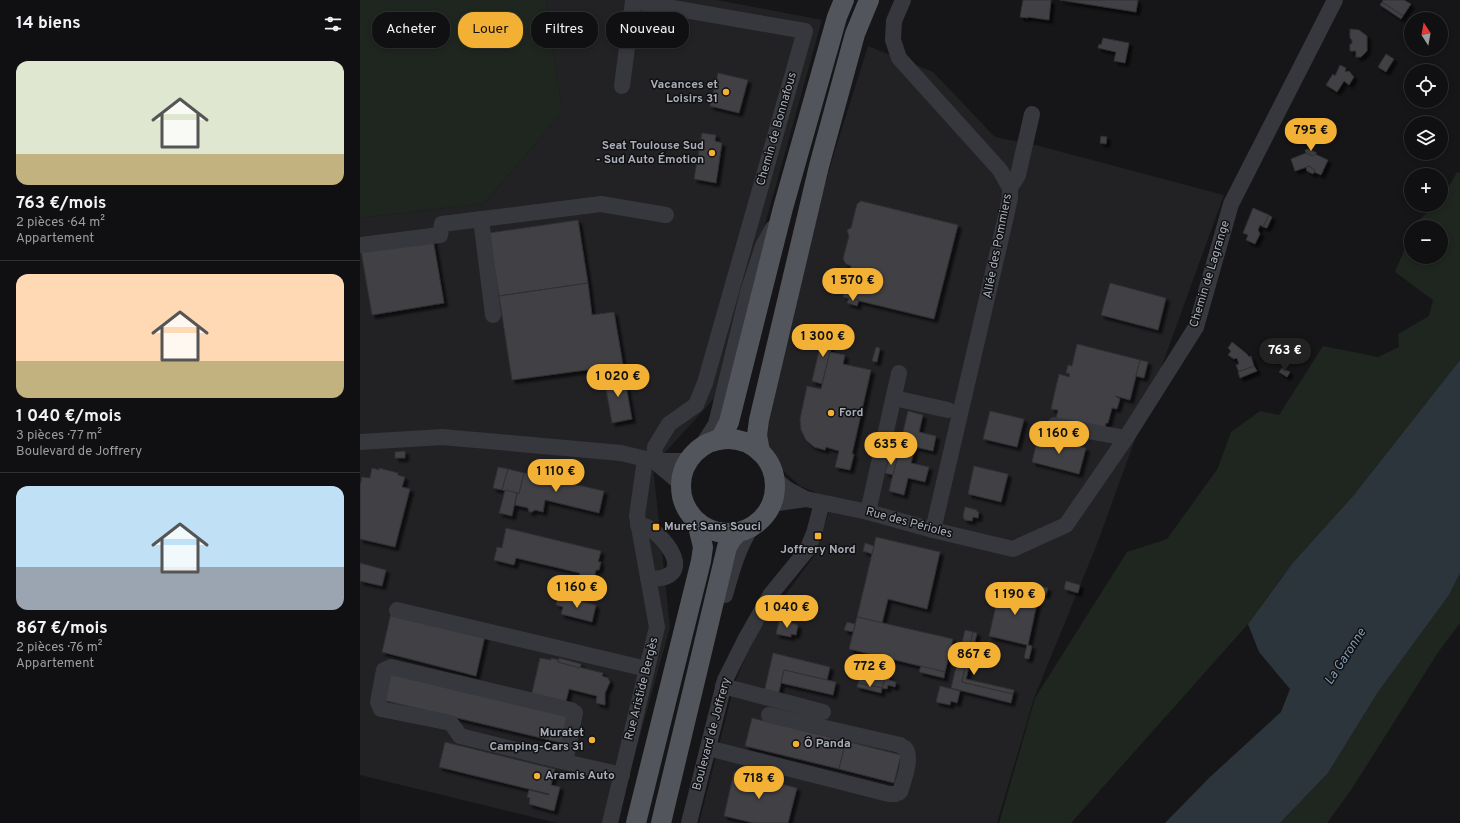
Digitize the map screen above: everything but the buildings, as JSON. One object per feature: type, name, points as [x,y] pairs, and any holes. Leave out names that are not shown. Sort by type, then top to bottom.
[{"type":"main road","points":[[745,529],[724,533],[709,530],[697,522],[687,511],[682,497],[680,483],[682,471],[694,453],[723,434],[729,422],[782,208],[835,24],[844,0]]},
{"type":"main road","points":[[760,452],[757,436],[759,420],[817,173],[855,34],[869,0]]},
{"type":"main road","points":[[661,823],[727,547],[731,540],[763,517],[771,504],[775,487],[771,468],[766,459],[751,445],[730,439],[710,443]]},
{"type":"main road","points":[[636,823],[701,561],[703,547],[697,522]]},
{"type":"street","name":"Allée des Pommiers","points":[[903,0],[894,21],[893,40],[899,58],[1000,170],[1010,188],[1010,198],[1001,240],[933,530]]},
{"type":"street","name":"Chemin de Lagrange","points":[[1013,549],[1066,526],[1126,438],[1196,327],[1231,204],[1335,0]]},
{"type":"street","name":"Chemin de Bonnafous","points":[[622,86],[633,1],[805,31],[705,383],[696,405],[669,424],[649,460]]},
{"type":"street","points":[[1010,188],[1018,174],[1032,114]]},
{"type":"street","points":[[361,245],[440,235],[442,224],[601,204],[666,215]]},
{"type":"street","points":[[481,219],[493,315]]},
{"type":"street","points":[[868,512],[899,373]]},
{"type":"street","points":[[894,398],[948,410]]},
{"type":"street","points":[[1055,424],[1126,438]]},
{"type":"street","points":[[360,442],[442,437],[621,453],[649,460],[688,461]]},
{"type":"street","points":[[649,460],[680,483]]},
{"type":"street","name":"Rue Aristide Bergès","points":[[610,823],[657,627],[637,516],[649,460]]},
{"type":"street","name":"Rue des Périoles","points":[[774,478],[787,489],[806,499],[868,512],[933,530],[1013,549]]},
{"type":"street","name":"Rue des Périoles","points":[[771,504],[806,499]]},
{"type":"street","name":"Boulevard de Joffrery","points":[[689,823],[725,680],[745,640],[771,594],[807,550],[814,533],[822,503]]},
{"type":"street","points":[[638,524],[647,527],[654,532],[668,547],[676,559],[676,568],[671,574],[661,578],[648,578]]},
{"type":"street","points":[[397,610],[647,669]]},
{"type":"street","points":[[565,762],[575,713],[571,710],[391,667],[384,670],[378,702],[381,709],[451,723],[460,736],[565,762],[622,774]]},
{"type":"street","points":[[723,686],[823,712]]},
{"type":"street","points":[[708,748],[889,794],[900,792],[908,763],[908,755],[905,748],[900,745],[769,715]]},
{"type":"shaded area","points":[[360,0],[546,0],[548,12],[531,12],[531,48],[553,48],[562,112],[485,203],[360,218]]},
{"type":"shaded area","points":[[546,0],[717,0],[822,20],[718,393],[653,466],[670,627],[616,823],[557,823],[360,775],[360,218],[485,203],[562,112],[553,48],[598,48],[598,12],[548,12]]},
{"type":"shaded area","points":[[868,46],[933,72],[995,137],[1039,146],[1224,195],[1097,544],[1034,698],[997,823],[699,823],[735,682],[754,637],[814,556],[833,500],[800,486],[781,469],[764,438],[810,237],[831,163]]},
{"type":"shaded area","points":[[1457,172],[1460,173],[1460,360],[1353,496],[1282,577],[1248,624],[1071,823],[999,823],[1035,698],[1127,552],[1167,539],[1218,468],[1231,432],[1260,411],[1279,415],[1323,346],[1378,357],[1399,347],[1398,334],[1429,316],[1433,300],[1395,272],[1404,251],[1404,264],[1448,264],[1448,220],[1418,220],[1429,212],[1448,212],[1448,188]]},
{"type":"shaded area","points":[[1460,573],[1460,623],[1439,651],[1351,790],[1327,823],[1280,823],[1328,773],[1378,692],[1449,595]]},
{"type":"water","name":"La Garonne","points":[[1460,360],[1460,573],[1449,595],[1378,692],[1328,773],[1280,823],[1165,823],[1209,778],[1281,712],[1290,689],[1259,652],[1248,624],[1292,564],[1353,496]]},
{"type":"place","name":"Vacances et Loisirs 31","points":[[726,92]]},
{"type":"place","name":"Seat Toulouse Sud - Sud Auto Émotion","points":[[712,153]]},
{"type":"place","name":"Ford","points":[[831,413]]},
{"type":"place","name":"Muret Sans Souci","points":[[656,527]]},
{"type":"place","name":"Joffrery Nord","points":[[818,536]]},
{"type":"place","name":"Muratet Camping-Cars 31","points":[[592,740]]},
{"type":"place","name":"Ô Panda","points":[[796,744]]},
{"type":"place","name":"Aramis Auto","points":[[537,776]]}]
